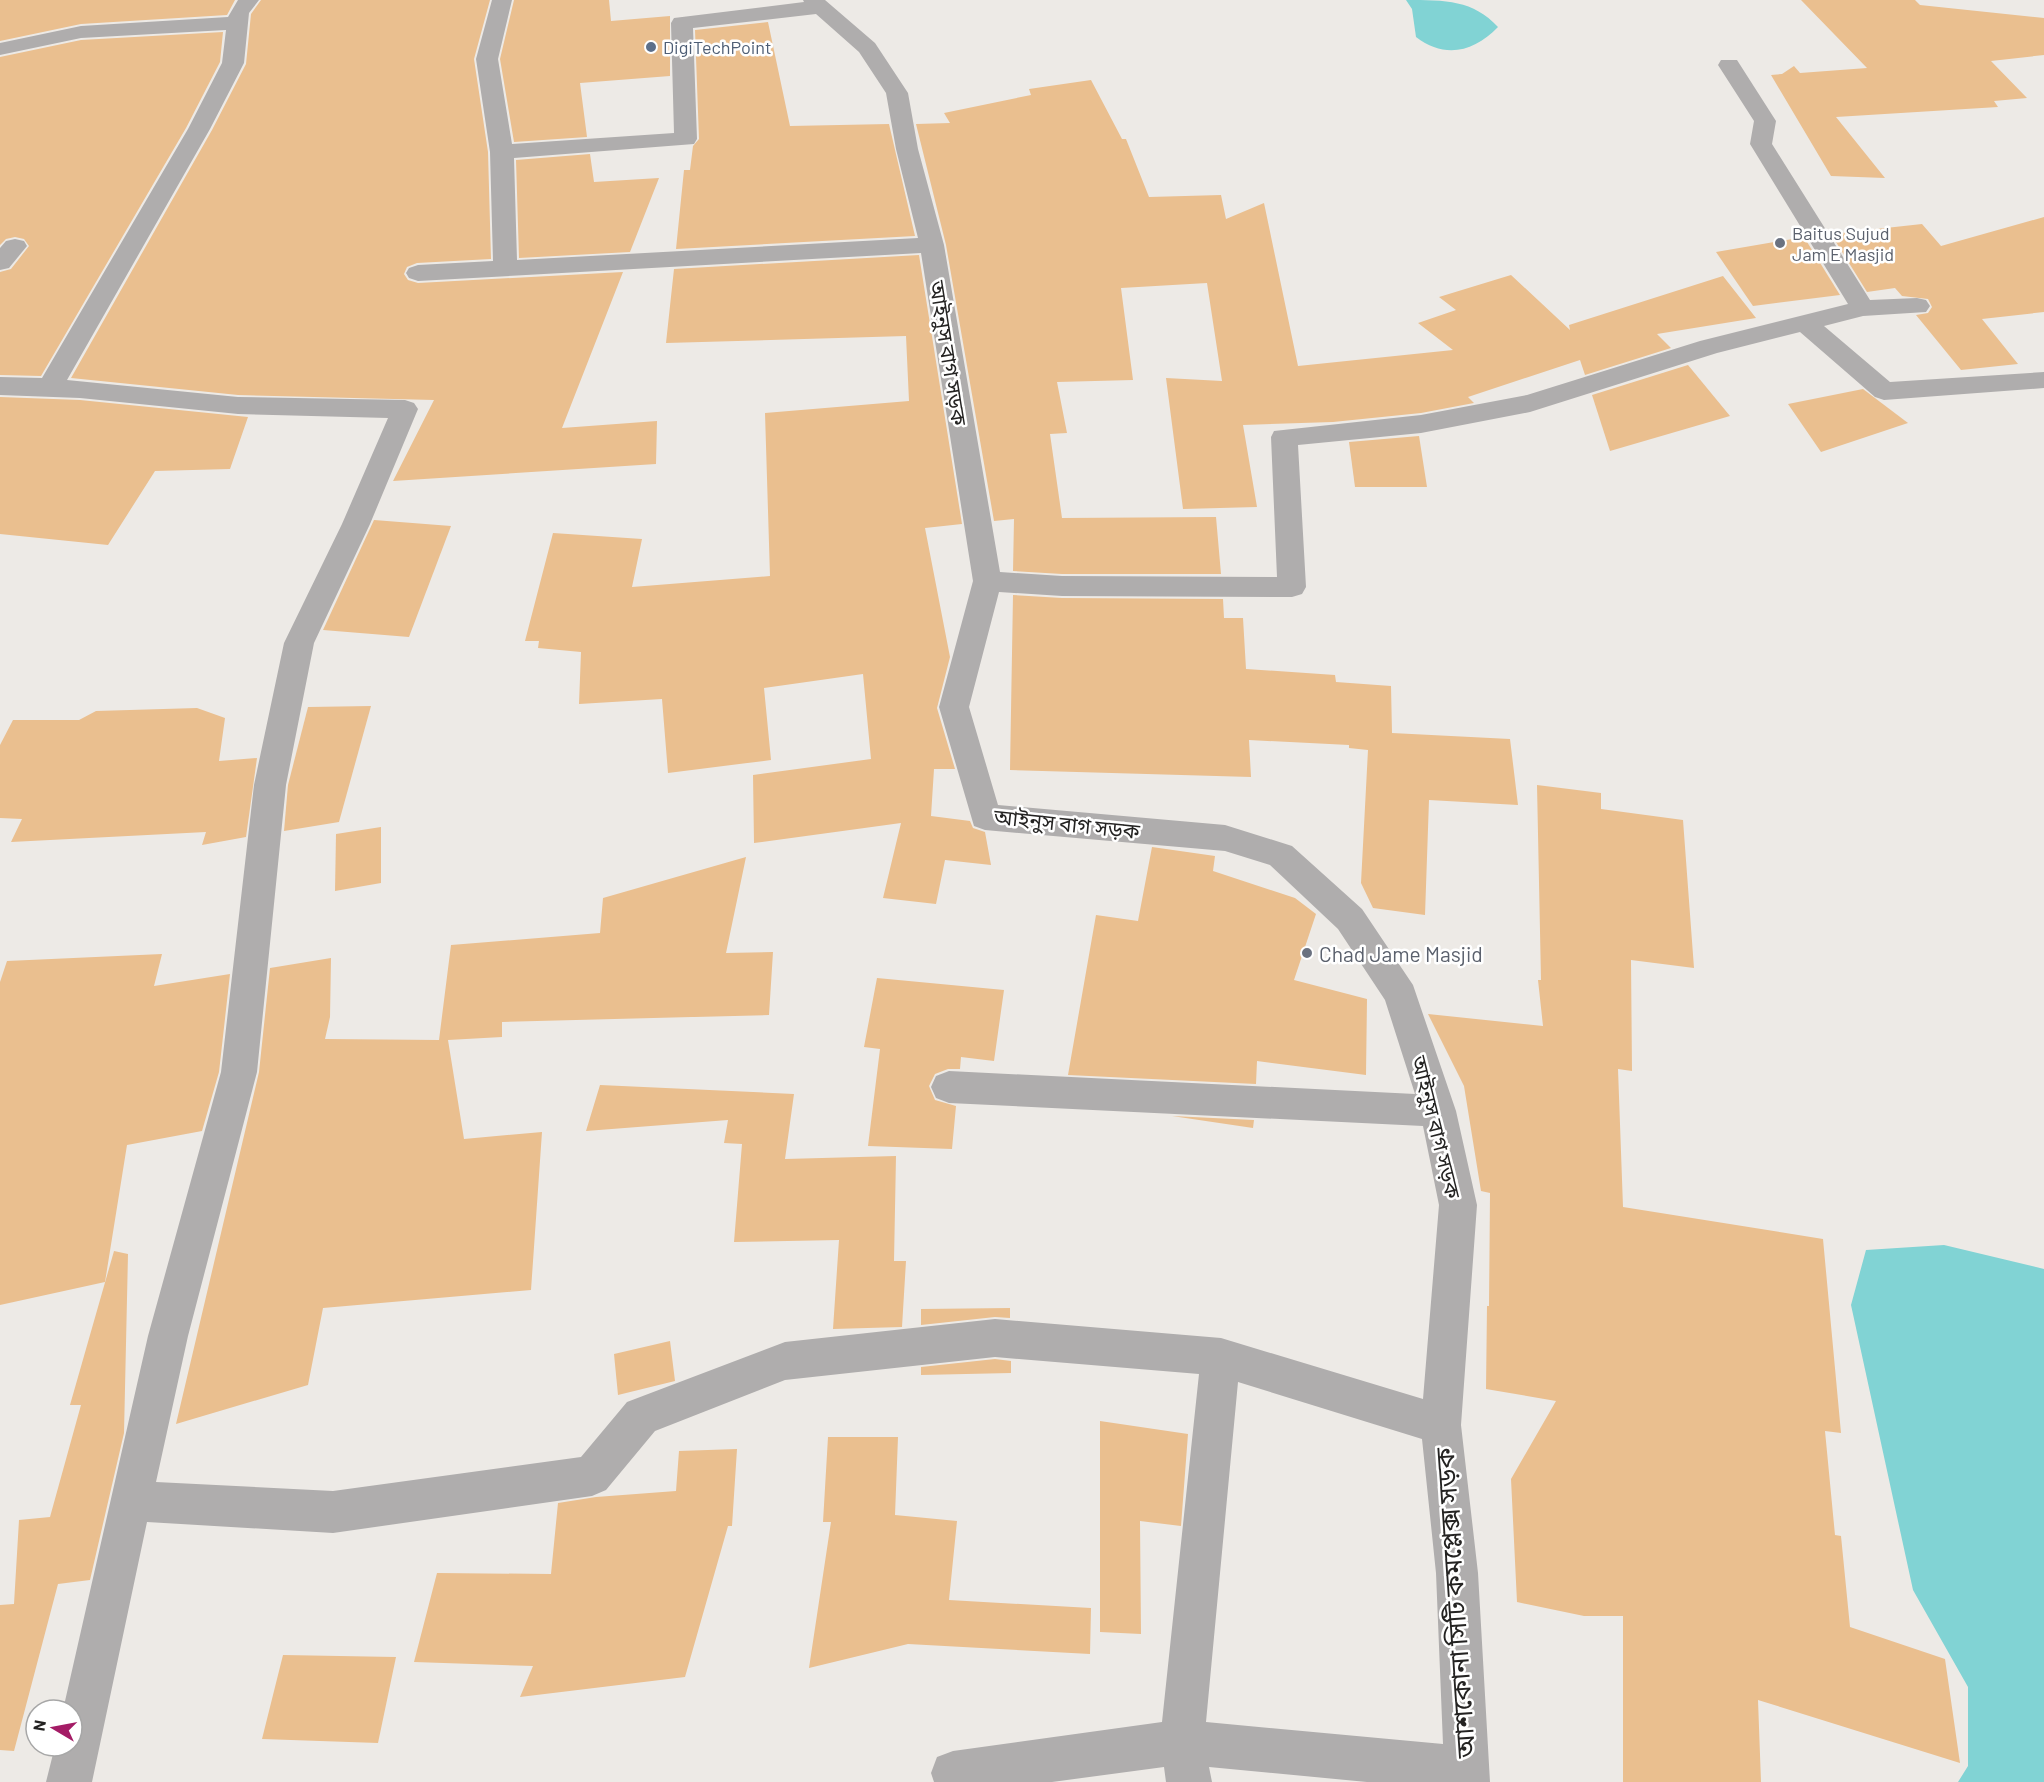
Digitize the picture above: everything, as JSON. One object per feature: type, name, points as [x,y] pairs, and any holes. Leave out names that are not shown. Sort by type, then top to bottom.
[{"type":"street","points":[[51,385],[219,91],[233,63],[239,12],[249,0]]},
{"type":"street","points":[[502,0],[487,58],[502,152],[505,267]]},
{"type":"street","points":[[502,152],[686,139],[682,23],[816,3]]},
{"type":"street","name":"আইনুস বাগ সড়ক","points":[[816,3],[867,48],[897,93],[907,149],[932,245],[987,580],[954,707],[985,817],[1225,838],[1281,855],[1350,919],[1401,995],[1438,1111],[1458,1205],[1441,1425]]},
{"type":"street","points":[[0,49],[81,32],[238,23]]},
{"type":"street","points":[[1729,65],[1765,121],[1761,144],[1863,308]]},
{"type":"street","points":[[418,273],[932,245]]},
{"type":"street","points":[[987,580],[1062,586],[1292,588],[1284,437],[1420,424],[1530,403],[1709,347],[1863,308],[1917,306]]},
{"type":"street","points":[[1806,324],[1884,391],[2044,380]]},
{"type":"street","points":[[0,386],[51,385],[214,404],[339,410],[405,410],[356,524],[299,643],[270,785],[240,1071],[168,1336],[69,1782]]},
{"type":"street","points":[[949,1087],[1438,1111]]},
{"type":"street","points":[[132,1501],[333,1512],[592,1476],[641,1416],[785,1361],[995,1338],[1221,1357],[1441,1425]]},
{"type":"street","points":[[1185,1762],[1221,1357]]},
{"type":"street","name":"আশকোনা সিটি কমপ্লেক্স সড়ক","points":[[1441,1425],[1457,1573],[1466,1776]]},
{"type":"street","points":[[953,1773],[1185,1762],[1466,1776]]},
{"type":"water","points":[[1406,0],[1458,3],[1479,11],[1498,27],[1489,36],[1469,47],[1459,50],[1438,48],[1416,37],[1412,9]]},
{"type":"water","points":[[1944,1245],[2044,1269],[2044,1782],[1958,1782],[1968,1766],[1968,1687],[1913,1590],[1851,1305],[1866,1250]]},
{"type":"building","points":[[0,0],[235,0],[227,15],[81,24],[0,41]]},
{"type":"building","points":[[261,0],[490,0],[474,59],[488,152],[491,259],[417,263],[407,267],[404,274],[408,280],[418,283],[623,272],[562,428],[657,421],[656,464],[393,481],[434,400],[238,395],[71,378],[212,130],[246,64],[251,14]]},
{"type":"building","points":[[514,0],[609,0],[611,21],[670,16],[670,76],[580,83],[587,137],[514,142],[500,59]]},
{"type":"building","points":[[1801,0],[1915,0],[1920,5],[2044,18],[2044,55],[1991,61],[2027,98],[1994,101],[1998,107],[1836,117],[1885,178],[1831,176],[1771,75],[1782,74],[1794,66],[1800,73],[1867,68]]},
{"type":"building","points":[[768,22],[790,126],[889,124],[915,236],[676,249],[684,170],[690,170],[693,146],[699,139],[695,30]]},
{"type":"building","points":[[223,32],[220,62],[186,128],[41,376],[0,375],[0,272],[11,269],[29,246],[24,239],[15,237],[6,239],[0,245],[0,57],[81,40]]},
{"type":"building","points":[[1091,80],[1122,139],[1126,139],[1149,197],[1221,195],[1226,219],[1264,203],[1298,366],[1453,350],[1418,323],[1456,310],[1439,297],[1511,275],[1570,330],[1569,325],[1723,276],[1756,318],[1657,334],[1671,348],[1585,375],[1580,360],[1468,397],[1474,403],[1421,413],[1333,422],[1243,425],[1257,507],[1183,509],[1166,378],[1222,381],[1207,283],[1121,288],[1133,380],[1057,382],[1067,433],[1050,434],[1062,518],[1216,517],[1221,574],[1062,574],[1013,571],[1014,519],[994,521],[946,245],[916,124],[950,123],[944,113],[1031,95],[1029,89]]},
{"type":"building","points":[[590,154],[594,182],[659,178],[630,252],[519,258],[516,160]]},
{"type":"building","points":[[2044,217],[2044,312],[1982,319],[2018,364],[1961,370],[1916,315],[1928,313],[1932,307],[1928,299],[1902,296],[1895,288],[1867,292],[1831,234],[1922,224],[1941,246]]},
{"type":"building","points":[[1804,237],[1840,295],[1753,306],[1716,252]]},
{"type":"building","points":[[919,255],[962,524],[925,528],[950,657],[937,708],[955,769],[934,769],[931,816],[970,821],[973,828],[985,832],[991,865],[945,860],[936,904],[883,898],[901,823],[754,843],[753,775],[871,759],[863,674],[764,688],[771,760],[668,773],[662,699],[579,704],[581,652],[538,648],[539,641],[525,641],[553,533],[642,539],[632,587],[770,576],[765,413],[909,401],[906,336],[666,343],[674,269]]},
{"type":"building","points":[[1688,365],[1730,416],[1610,451],[1592,395]]},
{"type":"building","points":[[1863,389],[1908,423],[1821,452],[1788,404]]},
{"type":"building","points":[[0,397],[80,400],[248,417],[230,469],[155,471],[108,545],[0,534]]},
{"type":"building","points":[[1419,436],[1427,487],[1355,487],[1349,442]]},
{"type":"building","points":[[374,520],[451,526],[409,637],[323,630]]},
{"type":"building","points":[[1013,595],[1062,598],[1223,599],[1224,618],[1243,618],[1246,669],[1335,675],[1336,682],[1391,686],[1392,733],[1510,739],[1518,805],[1429,800],[1425,915],[1373,908],[1361,883],[1368,750],[1349,748],[1349,745],[1249,740],[1251,777],[1010,770]]},
{"type":"building","points":[[371,706],[339,822],[284,831],[288,785],[308,707]]},
{"type":"building","points":[[197,708],[225,718],[219,761],[257,758],[246,837],[202,845],[206,832],[11,842],[22,819],[0,818],[0,745],[13,720],[79,720],[96,711]]},
{"type":"building","points":[[1537,785],[1601,793],[1601,809],[1683,820],[1694,968],[1631,960],[1632,1071],[1618,1069],[1623,1207],[1823,1239],[1841,1433],[1825,1431],[1835,1535],[1841,1536],[1850,1627],[1945,1659],[1960,1763],[1758,1700],[1761,1782],[1623,1782],[1623,1616],[1584,1616],[1517,1602],[1511,1479],[1556,1401],[1486,1389],[1490,1193],[1481,1191],[1464,1086],[1428,1014],[1543,1026],[1538,980],[1541,980]]},
{"type":"building","points":[[381,827],[381,883],[335,891],[336,834]]},
{"type":"building","points":[[1152,847],[1215,856],[1213,871],[1295,898],[1316,914],[1294,980],[1367,999],[1366,1075],[1257,1061],[1256,1084],[1068,1075],[1096,915],[1138,921]]},
{"type":"building","points":[[746,857],[726,953],[773,952],[769,1015],[502,1022],[502,1037],[448,1040],[464,1139],[542,1132],[531,1290],[323,1308],[308,1385],[176,1424],[259,1072],[270,968],[331,958],[330,1017],[325,1039],[439,1040],[451,945],[600,933],[603,898]]},
{"type":"building","points":[[162,954],[154,986],[230,974],[219,1072],[202,1131],[127,1145],[105,1282],[0,1305],[0,982],[7,961]]},
{"type":"building","points":[[877,978],[1004,990],[994,1061],[961,1057],[960,1069],[948,1069],[935,1074],[929,1086],[935,1100],[956,1106],[952,1149],[868,1146],[880,1049],[864,1047]]},
{"type":"building","points":[[600,1085],[794,1094],[785,1159],[896,1156],[894,1261],[906,1261],[902,1327],[833,1329],[839,1240],[734,1242],[742,1144],[724,1143],[728,1120],[586,1131]]},
{"type":"building","points":[[1172,1116],[1254,1120],[1253,1128]]},
{"type":"building","points":[[114,1251],[128,1254],[124,1433],[90,1580],[58,1584],[28,1698],[24,1698],[24,1713],[14,1751],[0,1750],[0,1605],[14,1604],[19,1520],[50,1517],[81,1405],[70,1405]]},
{"type":"building","points":[[1010,1308],[1010,1318],[995,1317],[921,1325],[921,1309]]},
{"type":"building","points":[[670,1341],[675,1381],[618,1395],[614,1354]]},
{"type":"building","points":[[995,1359],[1011,1361],[1011,1373],[921,1375],[921,1367]]},
{"type":"building","points":[[1100,1421],[1188,1434],[1181,1526],[1140,1521],[1141,1634],[1100,1632]]},
{"type":"building","points":[[828,1437],[898,1437],[895,1515],[957,1521],[949,1600],[1091,1608],[1090,1654],[908,1644],[809,1668],[831,1522],[823,1522]]},
{"type":"building","points":[[737,1449],[732,1526],[728,1526],[685,1677],[520,1697],[533,1666],[414,1662],[437,1573],[551,1574],[558,1503],[596,1497],[676,1491],[679,1451]]},
{"type":"building","points":[[283,1655],[396,1657],[378,1743],[262,1739]]},
{"type":"place","name":"DigiTechPoint","points":[[651,47]]},
{"type":"place","name":"Baitus Sujud Jam E Masjid","points":[[1780,243]]},
{"type":"place","name":"Chad Jame Masjid","points":[[1307,953]]}]
